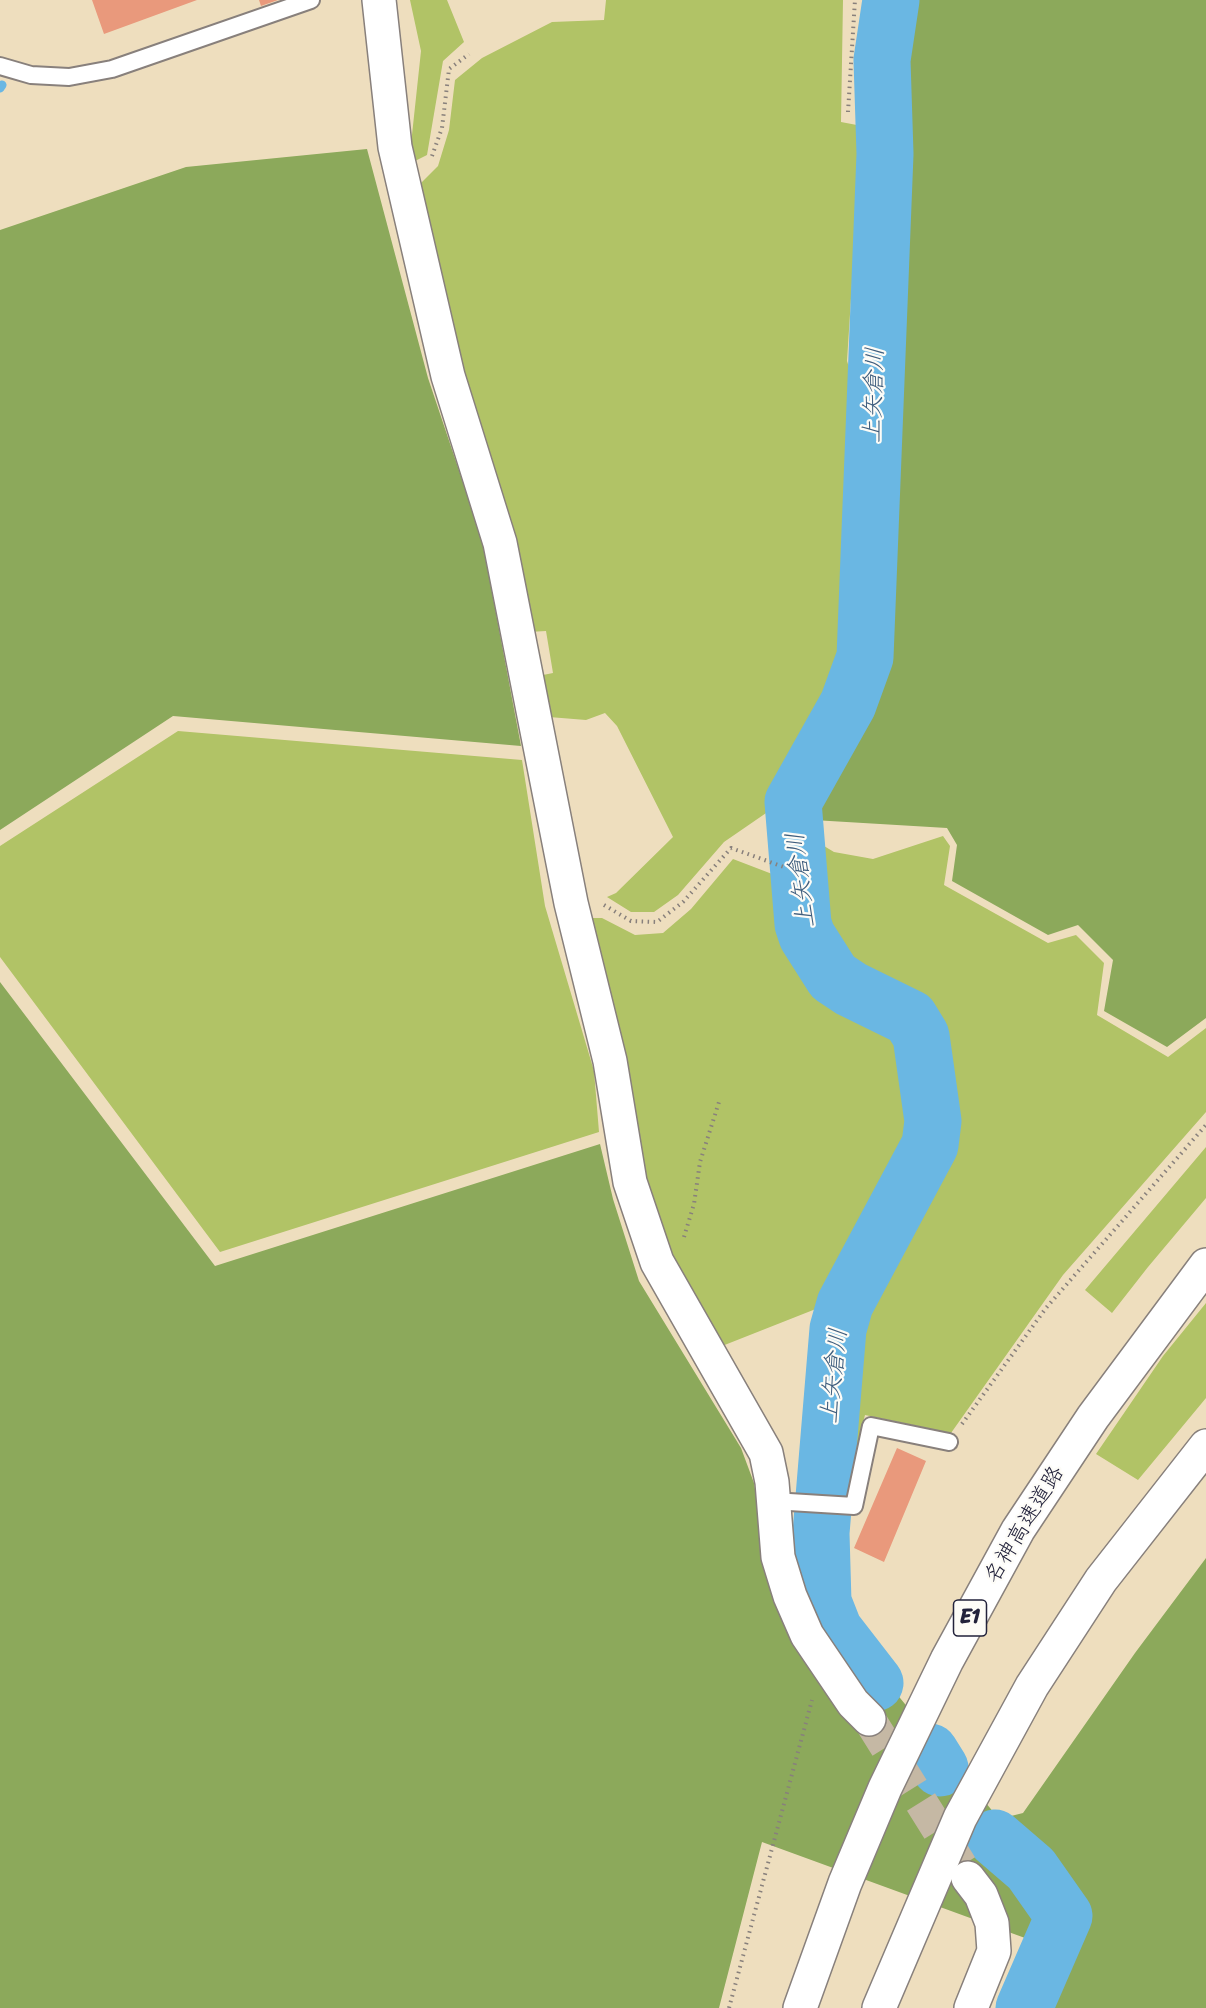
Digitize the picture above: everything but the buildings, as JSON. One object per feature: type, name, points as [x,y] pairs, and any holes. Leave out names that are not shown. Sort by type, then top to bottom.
[{"type":"main road","points":[[379,0],[395,147],[448,376],[500,543],[571,903],[610,1061],[630,1182],[646,1234],[664,1272],[766,1453],[772,1482],[780,1502],[778,1557],[790,1596],[807,1635],[854,1703],[869,1719]]},
{"type":"main road","name":"名神高速道路","points":[[800,2008],[845,1883],[885,1788],[947,1660],[1018,1530],[1093,1417],[1206,1265]]},
{"type":"main road","points":[[879,2008],[960,1818],[1032,1686],[1101,1580],[1206,1446]]},
{"type":"main road","points":[[968,1878],[981,1895],[992,1923],[994,1951],[971,2008]]},
{"type":"lane","points":[[0,66],[31,75],[69,77],[112,69],[310,0]]},
{"type":"lane","points":[[780,1502],[854,1506],[870,1426],[949,1442]]},
{"type":"path","points":[[848,112],[855,0]]},
{"type":"path","points":[[402,175],[431,159],[442,128],[449,69],[469,54]]},
{"type":"path","points":[[571,903],[601,903],[632,921],[657,922],[683,902],[730,848],[784,867]]},
{"type":"path","points":[[664,1272],[675,1266],[694,1204],[700,1162],[719,1102]]},
{"type":"path","points":[[949,1442],[1046,1308],[1206,1125]]},
{"type":"path","points":[[729,2008],[823,1659]]},
{"type":"green space","points":[[410,0],[447,0],[464,42],[443,61],[427,155],[415,161],[411,144],[421,51]]},
{"type":"green space","points":[[606,0],[843,0],[841,122],[862,126],[847,361],[865,417],[858,653],[842,700],[785,800],[724,842],[678,895],[654,912],[631,912],[607,897],[616,893],[673,837],[617,726],[605,713],[586,720],[549,717],[538,676],[553,673],[546,631],[529,632],[458,355],[419,185],[438,166],[449,130],[455,80],[482,58],[552,22],[604,20]]},
{"type":"green space","points":[[910,0],[1206,0],[1206,1018],[1167,1047],[1104,1011],[1113,960],[1078,925],[1048,935],[952,881],[957,845],[947,828],[813,820],[803,798],[856,710],[876,659],[900,59]]},
{"type":"green space","points":[[367,149],[428,378],[482,539],[521,746],[173,716],[0,830],[0,230],[186,167]]},
{"type":"green space","points":[[178,731],[522,760],[545,906],[594,1071],[599,1132],[220,1252],[0,957],[0,846]]},
{"type":"green space","points":[[804,834],[834,852],[873,859],[943,836],[950,846],[944,885],[1048,943],[1076,935],[1104,963],[1097,1015],[1168,1057],[1206,1028],[1206,1112],[1063,1275],[951,1433],[865,1415],[847,1485],[831,1474],[845,1330],[856,1300],[938,1150],[942,1123],[928,1032],[915,1015],[854,985],[837,971],[815,935],[810,918]]},
{"type":"green space","points":[[733,859],[793,882],[797,927],[802,942],[828,982],[848,996],[901,1024],[911,1040],[924,1124],[920,1146],[836,1301],[717,1348],[669,1265],[645,1199],[585,918],[602,918],[635,935],[663,933],[691,909]]},
{"type":"green space","points":[[0,982],[215,1266],[600,1144],[613,1199],[639,1281],[741,1448],[754,1483],[766,1560],[780,1596],[860,1649],[999,1819],[1023,1813],[1135,1653],[1206,1558],[1206,2008],[1029,2008],[1025,1938],[762,1842],[719,2008],[0,2008]]},
{"type":"green space","points":[[1206,1147],[1206,1198],[1112,1313],[1085,1290]]},
{"type":"green space","points":[[1206,1303],[1206,1398],[1138,1480],[1096,1454],[1163,1356]]},
{"type":"waterway","name":"上矢倉川","points":[[875,1683],[834,1630],[823,1602],[821,1533],[838,1329],[845,1304],[930,1145],[933,1121],[921,1036],[910,1018],[851,989],[833,977],[807,936],[803,924],[793,802],[848,704],[865,657],[885,154],[882,60],[891,0]]},
{"type":"waterway","name":"上矢倉川","points":[[930,1752],[940,1768]]},
{"type":"waterway","name":"上矢倉川","points":[[995,1838],[1031,1869],[1064,1916],[1024,2008]]},
{"type":"tunnel","points":[[869,1719],[961,1866]]}]
